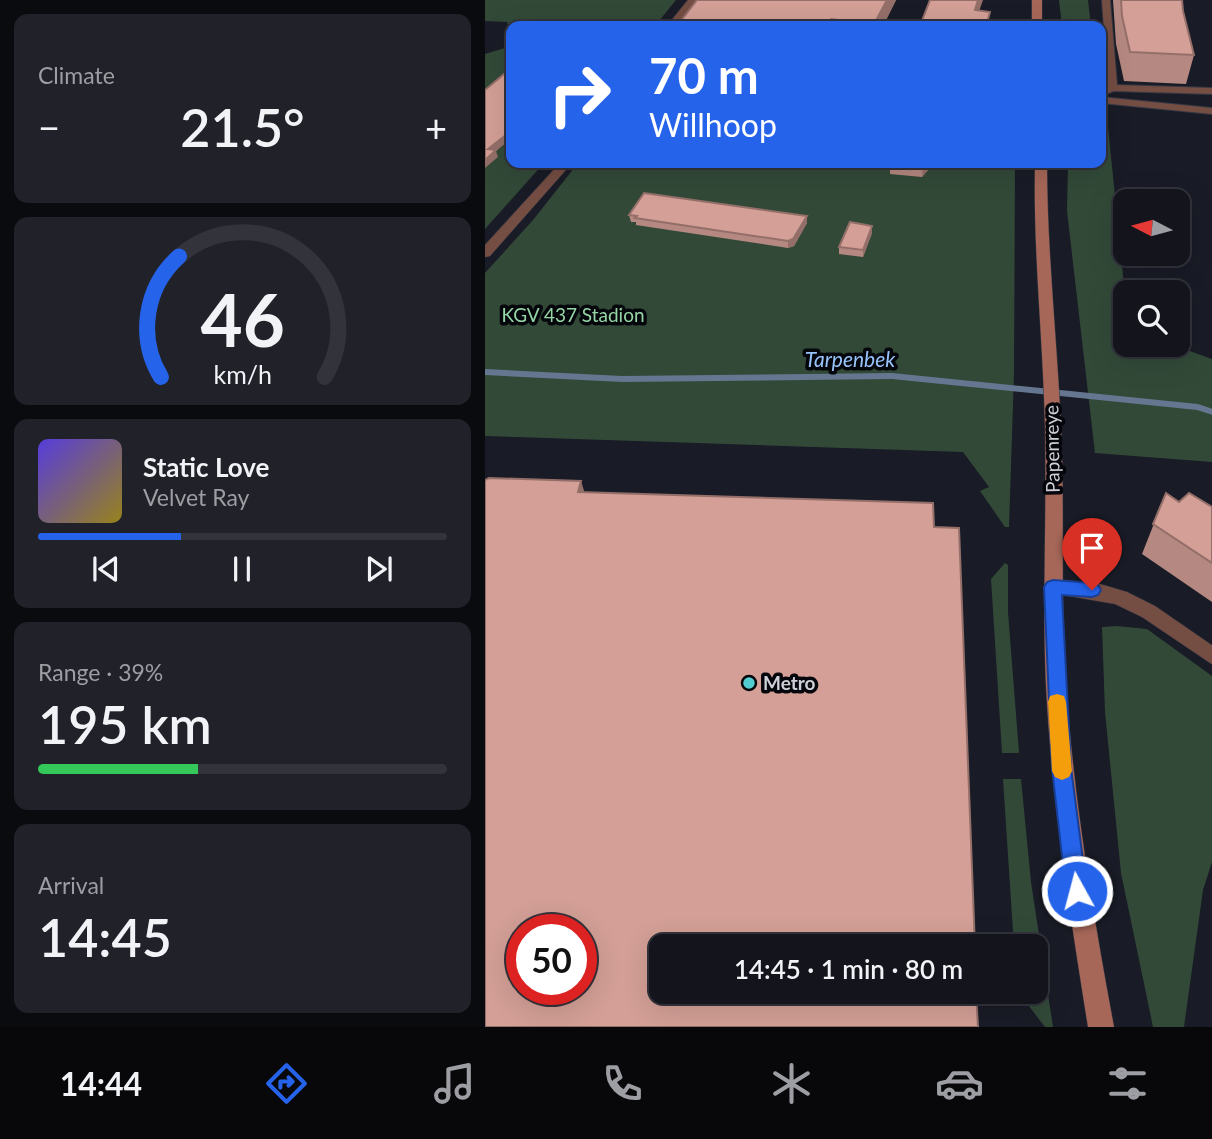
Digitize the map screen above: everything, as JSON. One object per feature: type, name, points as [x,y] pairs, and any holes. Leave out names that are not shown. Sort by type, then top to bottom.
[{"type":"main road","points":[[1037,0],[1037,21]]},
{"type":"main road","name":"Papenreye","points":[[1041,168],[1053,428],[1053,587],[1062,768],[1077,891],[1101,1027]]},
{"type":"street","points":[[676,21],[693,0]]},
{"type":"street","points":[[485,253],[562,168]]},
{"type":"street","points":[[1053,587],[1092,590],[1125,600],[1151,613],[1212,657]]},
{"type":"lane","points":[[1106,0],[1113,88]]},
{"type":"lane","points":[[1106,91],[1113,88],[1212,91]]},
{"type":"lane","points":[[1106,100],[1212,111]]},
{"type":"green space","points":[[485,0],[676,0],[659,21],[485,21]]},
{"type":"green space","points":[[1059,0],[1088,0],[1090,21],[1061,21]]},
{"type":"green space","points":[[506,48],[506,168],[540,168],[485,229],[485,54]]},
{"type":"green space","points":[[1106,107],[1114,189],[1113,266],[1122,266],[1123,280],[1113,280],[1113,357],[1190,357],[1190,351],[1212,359],[1212,462],[1095,453],[1067,211],[1068,168],[1106,168]]},
{"type":"green space","name":"KGV 437 Stadion","points":[[574,168],[1015,168],[1014,374],[1009,527],[1005,527],[980,491],[989,487],[963,452],[485,436],[485,273],[533,220]]},
{"type":"green space","points":[[1005,563],[1008,565],[1008,612],[1019,753],[1002,753],[991,579]]},
{"type":"green space","points":[[1102,627],[1147,629],[1212,676],[1212,862],[1203,890],[1184,1027],[1153,1027],[1121,873],[1105,712]]},
{"type":"green space","points":[[1003,779],[1021,779],[1039,934],[1013,934]]},
{"type":"green space","points":[[1048,994],[1053,1027],[1045,1027],[1027,1004],[1048,1004]]},
{"type":"building","points":[[697,0],[887,0],[876,21],[681,21]]},
{"type":"building","points":[[930,0],[978,0],[975,10],[990,12],[987,21],[922,21]]},
{"type":"building","points":[[1121,0],[1182,0],[1194,55],[1130,52]]},
{"type":"building","points":[[506,72],[506,135],[488,149],[496,150],[485,160],[485,90]]},
{"type":"building","points":[[644,193],[807,216],[793,239],[788,241],[629,215]]},
{"type":"building","points":[[850,222],[872,226],[863,250],[839,247]]},
{"type":"building","name":"Metro","points":[[485,480],[581,481],[578,492],[933,503],[934,527],[959,528],[975,934],[649,934],[649,1004],[977,1004],[978,1027],[485,1027]]},
{"type":"building","points":[[1166,493],[1179,502],[1189,493],[1212,507],[1212,563],[1153,524]]},
{"type":"waterway","name":"Tarpenbek","points":[[485,372],[622,379],[892,376],[1198,407],[1213,412]]},
{"type":"slow traffic","points":[[1057,702],[1062,771]]},
{"type":"place","name":"Metro","points":[[749,683]]},
{"type":"route","points":[[1077,891],[1062,768],[1053,587],[1092,590]]}]
